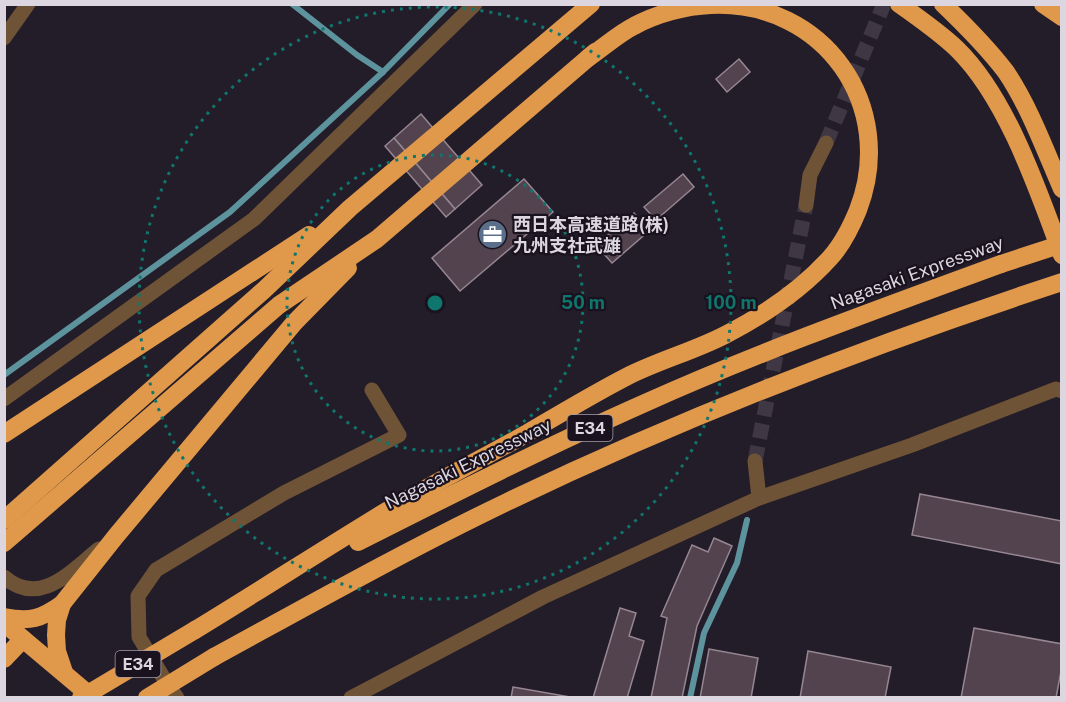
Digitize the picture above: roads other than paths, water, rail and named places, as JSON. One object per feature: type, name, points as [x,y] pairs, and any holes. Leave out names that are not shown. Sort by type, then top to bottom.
[{"type":"highway","points":[[4,543],[74,471],[350,208],[591,4]]},
{"type":"highway","points":[[4,617],[34,620],[62,604],[294,323],[377,239],[629,20],[653,4]]},
{"type":"highway","points":[[195,630],[388,511],[630,375],[724,335],[766,311],[803,285],[832,256],[852,226],[866,190],[870,161],[869,132],[861,99],[848,73],[809,32],[786,19],[763,10],[738,5],[709,4],[670,11],[633,26],[588,58]]},
{"type":"highway","points":[[899,4],[926,22],[958,50],[985,84],[1010,128],[1062,255]]},
{"type":"highway","points":[[943,4],[975,33],[1006,74],[1030,115],[1062,189]]},
{"type":"highway","points":[[1043,4],[1062,17]]},
{"type":"highway","points":[[4,434],[350,208]]},
{"type":"highway","points":[[4,520],[74,471],[279,305],[377,239]]},
{"type":"highway","name":"Nagasaki Expressway","points":[[81,698],[195,630],[376,532],[646,402],[821,330],[1000,264],[1062,244]]},
{"type":"highway","name":"E34","points":[[147,698],[214,657],[359,578],[496,508],[655,435],[839,361],[1012,298],[1062,284]]},
{"type":"highway","points":[[62,604],[57,620],[56,635],[57,651],[64,672]]},
{"type":"highway","points":[[4,622],[93,698]]},
{"type":"highway","points":[[4,659],[23,639]]},
{"type":"street","points":[[4,38],[28,4]]},
{"type":"street","points":[[4,399],[254,219],[475,4]]},
{"type":"street","points":[[806,205],[810,175],[826,144]]},
{"type":"street","points":[[351,698],[543,597],[759,498],[912,446],[1056,389],[1062,391]]},
{"type":"street","points":[[177,698],[168,687],[139,637],[138,596],[156,570],[284,493],[399,435],[372,390]]},
{"type":"street","points":[[755,461],[759,498]]},
{"type":"street","points":[[4,578],[12,584],[29,590],[47,588],[61,580],[116,536]]},
{"type":"waterway","points":[[292,4],[357,55],[383,72]]},
{"type":"waterway","points":[[4,375],[230,212],[383,72],[450,4]]},
{"type":"waterway","points":[[690,698],[704,633],[737,563],[747,520]]},
{"type":"tunnel","points":[[826,143],[884,4]]},
{"type":"tunnel","points":[[755,461],[806,205]]},
{"type":"place","name":"西日本高速道路(株) 九州支社武雄","points":[[492,235]]}]
